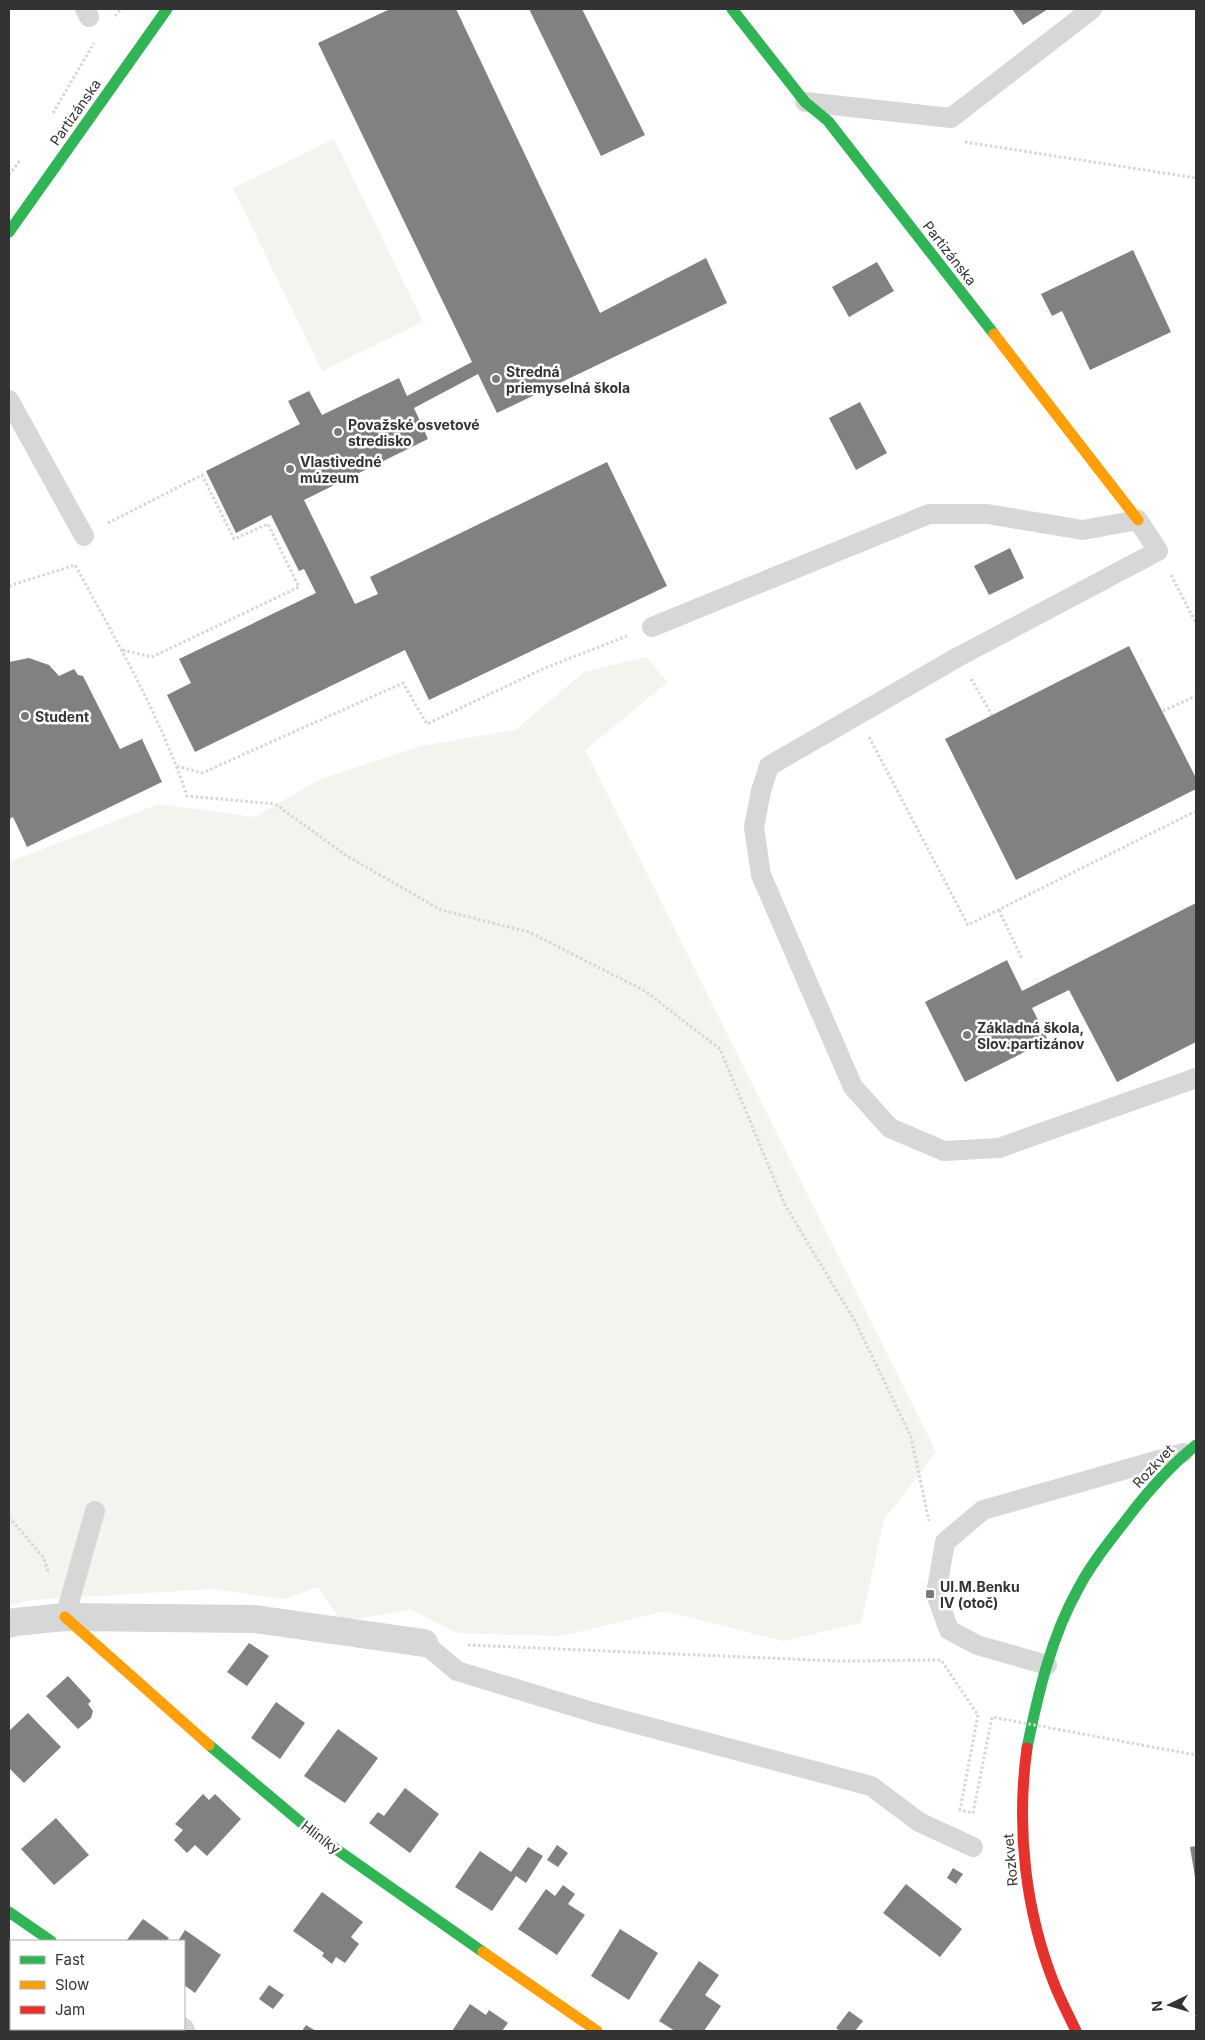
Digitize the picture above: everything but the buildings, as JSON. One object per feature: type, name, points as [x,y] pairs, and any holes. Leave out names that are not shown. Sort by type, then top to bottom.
[{"type":"street","name":"Partizánska","points":[[9,232],[167,9]]},
{"type":"street","name":"Partizánska","points":[[732,9],[806,102],[828,121],[1138,520]]},
{"type":"street","name":"Rozkvet","points":[[1076,2031],[1059,1999],[1044,1956],[1027,1892],[1022,1847],[1023,1770],[1028,1732],[1044,1672],[1064,1618],[1082,1581],[1136,1506],[1164,1473],[1192,1448]]},
{"type":"street","points":[[9,1624],[65,1617],[255,1619],[424,1643]]},
{"type":"street","name":"Hliníky","points":[[65,1617],[194,1733],[316,1835],[597,2031]]},
{"type":"street","points":[[9,1912],[50,1940]]},
{"type":"lane","points":[[806,102],[951,118],[1092,9]]},
{"type":"lane","points":[[9,400],[84,536]]},
{"type":"lane","points":[[652,627],[930,514],[987,514],[1083,530],[1138,520],[1158,550],[958,657],[769,766],[761,791],[754,827],[761,876],[853,1087],[890,1128],[944,1152],[999,1148],[1196,1078]]},
{"type":"lane","points":[[1044,1672],[977,1645],[949,1630],[936,1594],[946,1542],[982,1510],[1192,1448]]},
{"type":"lane","points":[[65,1617],[95,1511]]},
{"type":"lane","points":[[424,1643],[457,1671],[592,1712],[871,1786],[919,1822],[973,1847]]},
{"type":"path","points":[[111,22],[121,9]]},
{"type":"path","points":[[49,120],[96,41]]},
{"type":"path","points":[[964,142],[1196,178]]},
{"type":"path","points":[[9,174],[26,151]]},
{"type":"path","points":[[84,536],[202,475],[234,539],[268,524],[299,587],[152,657],[121,650]]},
{"type":"path","points":[[1158,550],[1196,623]]},
{"type":"path","points":[[9,586],[75,565],[121,650],[176,765],[186,796],[275,804],[347,856],[441,910],[529,932],[645,991],[720,1049],[785,1205],[856,1323],[911,1438],[929,1519],[929,1528]]},
{"type":"path","points":[[176,765],[202,774],[403,682],[427,724],[545,668],[652,627]]},
{"type":"path","points":[[958,657],[992,715]]},
{"type":"path","points":[[1163,711],[1196,696]]},
{"type":"path","points":[[857,715],[968,925],[1196,811]]},
{"type":"path","points":[[999,910],[1022,959]]},
{"type":"path","points":[[9,1517],[43,1557],[65,1617]]},
{"type":"path","points":[[424,1643],[837,1661],[941,1660],[978,1716],[960,1810],[973,1813],[992,1717],[1196,1755]]},
{"type":"shaded area","points":[[334,139],[423,322],[322,371],[233,188]]},
{"type":"shaded area","points":[[646,657],[668,682],[585,750],[936,1452],[884,1520],[861,1623],[783,1641],[665,1611],[561,1636],[457,1633],[410,1609],[342,1622],[318,1587],[284,1599],[214,1589],[33,1600],[9,1606],[9,862],[159,804],[254,817],[321,779],[421,746],[515,730],[584,672]]},
{"type":"traffic: fast","points":[[9,232],[167,9]]},
{"type":"traffic: fast","points":[[732,9],[805,102],[828,121],[994,334]]},
{"type":"traffic: fast","points":[[1027,1748],[1046,1666],[1060,1626],[1083,1580],[1100,1553],[1142,1500],[1159,1480],[1196,1445]]},
{"type":"traffic: fast","points":[[209,1745],[316,1835],[483,1952]]},
{"type":"traffic: fast","points":[[9,1912],[50,1940]]},
{"type":"traffic: slow","points":[[994,334],[1138,520]]},
{"type":"traffic: slow","points":[[65,1617],[209,1745]]},
{"type":"traffic: slow","points":[[483,1952],[597,2031]]},
{"type":"traffic: jam","points":[[1027,1748],[1024,1778],[1023,1839],[1030,1899],[1045,1958],[1057,1992],[1076,2031]]},
{"type":"place","name":"Stredná priemyselná škola","points":[[496,379]]},
{"type":"place","name":"Považské osvetové stredisko","points":[[338,432]]},
{"type":"place","name":"Vlastivedné múzeum","points":[[290,469]]},
{"type":"place","name":"Student","points":[[25,716]]},
{"type":"place","name":"Základná škola, Slov.partizánov","points":[[967,1035]]},
{"type":"place","name":"Ul.M.Benku IV (otoč)","points":[[930,1594]]}]
